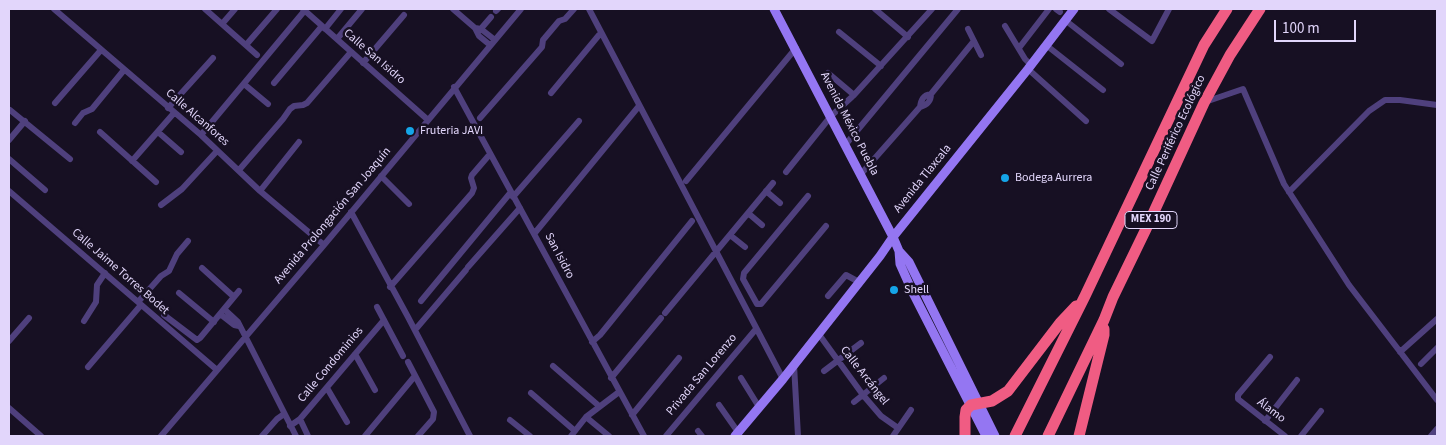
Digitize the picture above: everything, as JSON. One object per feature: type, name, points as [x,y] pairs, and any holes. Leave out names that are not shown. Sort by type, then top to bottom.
[{"type":"highway","name":"Calle Periférico Ecológico","points":[[1015,436],[1085,296],[1204,45],[1227,9]]},
{"type":"highway","name":"Calle Periférico Ecológico","points":[[1048,436],[1104,320],[1204,102],[1230,55],[1260,9]]},
{"type":"highway","points":[[965,436],[966,410],[975,404],[992,401],[1008,391],[1060,323],[1085,296]]},
{"type":"highway","points":[[1079,436],[1104,335],[1104,320]]},
{"type":"street","name":"Calle Alcanfores","points":[[54,9],[174,114],[201,135],[260,191],[324,245]]},
{"type":"street","points":[[205,9],[257,55]]},
{"type":"street","points":[[222,24],[235,9]]},
{"type":"street","points":[[246,45],[277,9]]},
{"type":"street","name":"Calle San Isidro","points":[[201,135],[304,9],[428,120]]},
{"type":"street","points":[[274,84],[341,9]]},
{"type":"street","points":[[337,39],[362,9]]},
{"type":"street","points":[[453,9],[492,43]]},
{"type":"street","name":"Avenida Prolongación San Joaquín","points":[[160,436],[324,245],[520,9]]},
{"type":"street","points":[[480,118],[542,47],[544,40],[559,20],[565,19],[574,9]]},
{"type":"street","points":[[588,9],[783,379]]},
{"type":"street","name":"Avenida México Puebla","points":[[774,9],[846,144],[899,251],[909,262],[975,404],[986,436]]},
{"type":"street","points":[[875,9],[908,37]]},
{"type":"street","points":[[786,172],[831,116],[854,95],[932,9]]},
{"type":"street","points":[[846,144],[958,9]]},
{"type":"street","points":[[1019,48],[1049,9]]},
{"type":"street","name":"Avenida Tlaxcala","points":[[737,434],[880,256],[1028,64],[1046,46],[1060,14],[1074,9]]},
{"type":"street","points":[[1108,9],[1152,41],[1166,10]]},
{"type":"street","points":[[1060,14],[1121,64]]},
{"type":"street","points":[[363,63],[404,15]]},
{"type":"street","points":[[478,30],[491,17]]},
{"type":"street","points":[[1005,26],[1028,64],[1086,120]]},
{"type":"street","points":[[968,29],[981,55]]},
{"type":"street","points":[[840,32],[881,66]]},
{"type":"street","points":[[552,93],[599,35],[602,34]]},
{"type":"street","points":[[861,174],[920,107],[922,98],[926,94],[931,94],[974,41]]},
{"type":"street","points":[[1046,46],[1103,90]]},
{"type":"street","points":[[686,181],[796,48]]},
{"type":"street","points":[[55,103],[101,50]]},
{"type":"street","points":[[239,170],[290,109],[307,103],[352,52]]},
{"type":"street","points":[[168,108],[213,58]]},
{"type":"street","points":[[75,123],[83,113],[92,109],[124,70]]},
{"type":"street","points":[[828,73],[854,95]]},
{"type":"street","points":[[244,84],[268,104]]},
{"type":"street","name":"San Isidro","points":[[454,87],[644,436]]},
{"type":"street","points":[[1204,102],[1243,89],[1284,184],[1349,285],[1437,400]]},
{"type":"street","points":[[1289,192],[1369,111],[1385,100],[1437,105]]},
{"type":"street","points":[[534,234],[639,106]]},
{"type":"street","points":[[10,110],[70,159]]},
{"type":"street","points":[[132,161],[174,114]]},
{"type":"street","points":[[9,140],[25,121]]},
{"type":"street","points":[[421,301],[512,194],[579,121]]},
{"type":"street","points":[[100,132],[156,182]]},
{"type":"street","points":[[158,132],[182,152]]},
{"type":"street","points":[[260,191],[299,142]]},
{"type":"street","points":[[161,205],[182,189],[217,151]]},
{"type":"street","points":[[390,287],[472,193],[474,188],[472,175],[490,154]]},
{"type":"street","points":[[9,159],[45,190]]},
{"type":"street","points":[[381,176],[409,204]]},
{"type":"street","points":[[611,378],[773,182]]},
{"type":"street","name":"Calle Jaime Torres Bodet","points":[[9,191],[216,370]]},
{"type":"street","points":[[766,191],[780,203]]},
{"type":"street","points":[[808,196],[744,273],[743,279],[757,304],[761,304],[826,226]]},
{"type":"street","points":[[415,330],[520,208]]},
{"type":"street","points":[[351,212],[470,436]]},
{"type":"street","points":[[748,214],[762,225]]},
{"type":"street","points":[[592,342],[600,335],[692,221]]},
{"type":"street","points":[[730,235],[744,247]]},
{"type":"street","points":[[88,367],[161,276],[169,271],[177,254],[188,240]]},
{"type":"street","points":[[164,314],[197,340],[214,322],[236,294],[202,268]]},
{"type":"street","points":[[84,321],[96,302],[97,285],[105,273]]},
{"type":"street","points":[[828,296],[846,275],[859,282]]},
{"type":"street","points":[[178,293],[214,322]]},
{"type":"street","points":[[741,299],[750,293]]},
{"type":"street","points":[[377,307],[403,356]]},
{"type":"street","points":[[222,312],[234,325],[239,326],[284,414],[295,422],[308,436]]},
{"type":"street","points":[[9,341],[29,318]]},
{"type":"street","points":[[1400,352],[1437,319]]},
{"type":"street","name":"Calle Condominios","points":[[295,422],[327,388],[384,320]]},
{"type":"street","name":"Privada San Lorenzo","points":[[666,436],[756,329]]},
{"type":"street","name":"Calle Arcángel","points":[[818,333],[880,416],[898,428]]},
{"type":"street","points":[[824,371],[861,343]]},
{"type":"street","points":[[1420,364],[1437,350]]},
{"type":"street","points":[[355,354],[375,390]]},
{"type":"street","name":"Álamo","points":[[1270,357],[1238,395],[1239,401],[1285,436]]},
{"type":"street","points":[[632,415],[679,358]]},
{"type":"street","points":[[408,362],[434,412],[434,416],[418,436]]},
{"type":"street","points":[[794,365],[798,436]]},
{"type":"street","points":[[553,366],[599,406]]},
{"type":"street","points":[[365,436],[414,376]]},
{"type":"street","points":[[741,378],[759,407]]},
{"type":"street","points":[[854,402],[884,378]]},
{"type":"street","points":[[1265,421],[1297,380]]},
{"type":"street","points":[[327,388],[347,422]]},
{"type":"street","points":[[531,393],[573,434],[586,417],[619,392]]},
{"type":"street","name":"Avenida México Puebla","points":[[975,404],[995,436]]},
{"type":"street","points":[[719,405],[737,434]]},
{"type":"street","points":[[9,408],[41,436]]},
{"type":"street","points":[[893,436],[911,410]]},
{"type":"street","points":[[1301,436],[1321,411]]},
{"type":"street","points":[[262,436],[269,433],[277,419],[284,414]]},
{"type":"street","points":[[586,417],[609,436]]},
{"type":"street","points":[[510,420],[530,436]]},
{"type":"street","points":[[295,422],[296,436]]},
{"type":"street","points":[[1431,436],[1437,429]]},
{"type":"place","name":"Fruteria JAVI","points":[[410,131]]},
{"type":"place","name":"Bodega Aurrera","points":[[1005,178]]},
{"type":"place","name":"Shell","points":[[894,290]]}]
